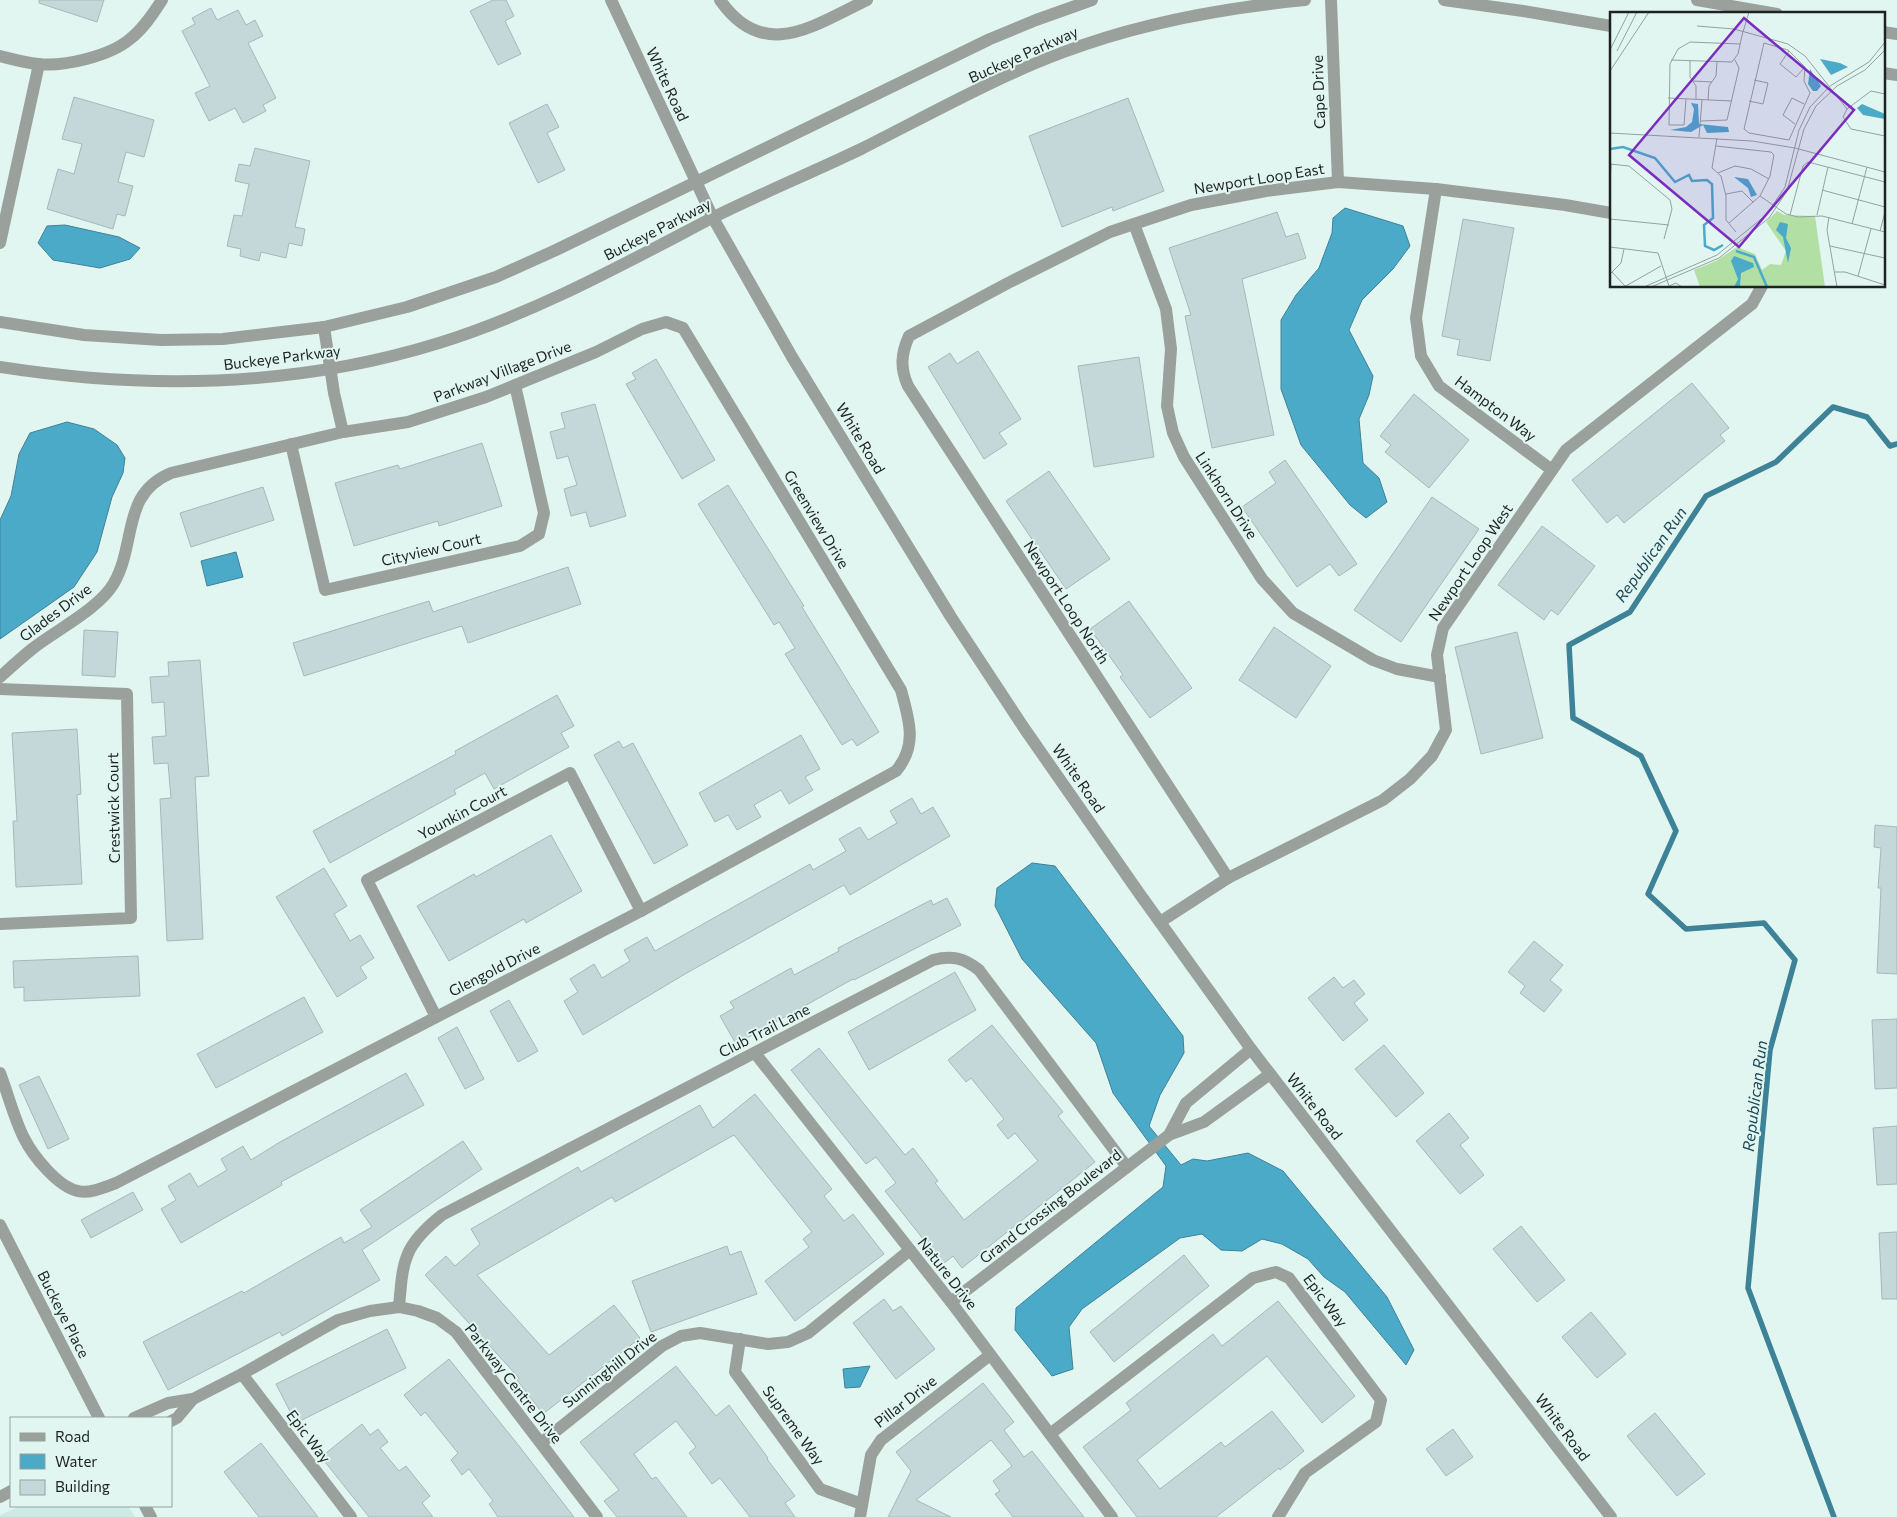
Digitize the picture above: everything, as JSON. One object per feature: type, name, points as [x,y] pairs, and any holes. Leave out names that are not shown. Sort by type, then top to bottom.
[{"type":"street","points":[[0,56],[39,64],[69,63],[100,55],[129,40],[154,13],[162,0]]},
{"type":"street","name":"White Road","points":[[611,0],[714,218],[792,357],[951,617],[1024,728],[1251,1049],[1611,1517]]},
{"type":"street","points":[[720,0],[739,22],[767,34],[781,35],[796,33],[867,0]]},
{"type":"street","name":"Buckeye Parkway","points":[[0,322],[84,335],[161,340],[223,339],[324,327],[407,307],[496,277],[990,39],[1092,0]]},
{"type":"street","name":"Buckeye Parkway","points":[[0,367],[79,378],[180,382],[273,377],[330,368],[424,347],[538,306],[714,218],[859,150],[1005,78],[1059,54],[1119,33],[1185,16],[1254,5],[1305,0]]},
{"type":"street","name":"Cape Drive","points":[[1331,0],[1338,182]]},
{"type":"street","points":[[1444,0],[1523,10],[1610,26]]},
{"type":"street","points":[[1697,0],[1766,12]]},
{"type":"street","points":[[1884,32],[1897,34]]},
{"type":"street","points":[[0,244],[39,64]]},
{"type":"street","points":[[1884,73],[1897,75]]},
{"type":"street","name":"Newport Loop East","points":[[909,336],[1110,232],[1191,205],[1266,191],[1338,182],[1436,189],[1565,205],[1610,213]]},
{"type":"street","name":"Hampton Way","points":[[1436,189],[1416,318],[1421,356],[1439,386],[1552,470]]},
{"type":"street","name":"Linkhorn Drive","points":[[1134,224],[1166,309],[1171,348],[1167,406],[1173,433],[1184,457],[1262,579],[1292,613],[1373,660],[1397,669],[1440,677]]},
{"type":"street","name":"Newport Loop West","points":[[1160,922],[1228,878],[1383,800],[1410,779],[1432,756],[1446,730],[1436,655],[1444,628],[1566,450],[1752,304],[1761,288]]},
{"type":"street","name":"Parkway Village Drive","points":[[151,485],[171,473],[343,432],[408,422],[486,397],[596,352],[642,328],[666,322]]},
{"type":"street","name":"Greenview Drive","points":[[666,322],[683,328],[901,690],[910,723],[908,750]]},
{"type":"street","points":[[324,327],[334,393],[343,432]]},
{"type":"street","name":"Newport Loop North","points":[[909,336],[902,356],[902,373],[908,386],[1228,878]]},
{"type":"street","name":"Cityview Court","points":[[291,444],[325,590],[520,546],[539,534],[544,513],[514,385]]},
{"type":"street","name":"Glades Drive","points":[[0,677],[31,650],[101,599],[113,584],[124,563],[137,503],[151,485]]},
{"type":"street","name":"Crestwick Court","points":[[0,689],[127,694],[131,918],[0,924]]},
{"type":"street","name":"Glengold Drive","points":[[0,1073],[24,1138],[41,1163],[57,1179],[79,1192],[100,1189],[116,1183],[641,911],[896,771],[904,761],[908,750]]},
{"type":"street","name":"Younkin Court","points":[[436,1017],[367,880],[570,773],[641,911]]},
{"type":"street","name":"Club Trail Lane","points":[[398,1307],[402,1266],[408,1251],[418,1237],[442,1215],[932,960],[944,957],[957,958],[968,962],[979,970],[1127,1167]]},
{"type":"street","name":"Grand Crossing Boulevard","points":[[1169,1135],[1186,1103],[1251,1049]]},
{"type":"street","name":"Nature Drive","points":[[755,1052],[951,1302],[1112,1517]]},
{"type":"street","name":"Grand Crossing Boulevard","points":[[951,1302],[1169,1135],[1204,1122],[1270,1074]]},
{"type":"street","name":"Buckeye Place","points":[[0,1225],[98,1417]]},
{"type":"street","name":"Sunninghill Drive","points":[[541,1443],[669,1342],[681,1336],[700,1333],[768,1344],[788,1342],[808,1334],[910,1250]]},
{"type":"street","name":"Epic Way","points":[[1050,1434],[1253,1278],[1276,1272],[1290,1278],[1381,1400],[1376,1422],[1305,1473],[1278,1517]]},
{"type":"street","name":"Parkway Centre Drive","points":[[136,1417],[168,1403],[193,1399],[338,1320],[370,1311],[398,1307],[418,1311],[437,1318],[456,1332],[598,1517]]},
{"type":"street","name":"Supreme Way","points":[[740,1340],[735,1372],[820,1489],[861,1511]]},
{"type":"street","name":"Pillar Drive","points":[[861,1511],[870,1455],[881,1440],[990,1355]]},
{"type":"street","name":"Epic Way","points":[[242,1374],[351,1517]]},
{"type":"street","name":"Parkway Centre Drive","points":[[172,1420],[177,1418],[193,1399]]},
{"type":"shaded area","points":[[19,1507],[129,1507],[135,1517],[0,1517],[0,1515]]},
{"type":"water","points":[[1345,208],[1403,226],[1410,246],[1393,269],[1362,300],[1349,330],[1373,376],[1369,395],[1359,419],[1363,463],[1379,478],[1387,502],[1366,518],[1350,505],[1301,445],[1281,389],[1281,320],[1296,295],[1319,268],[1332,233],[1333,218]]},
{"type":"water","points":[[65,225],[119,237],[140,248],[130,259],[100,268],[53,260],[38,243],[47,226]]},
{"type":"water","points":[[67,422],[94,429],[117,445],[125,458],[123,473],[112,497],[97,552],[74,587],[0,639],[0,520],[11,496],[19,454],[30,433]]},
{"type":"water","points":[[236,552],[243,577],[207,586],[201,561]]},
{"type":"water","points":[[1032,863],[1055,866],[1183,1036],[1184,1053],[1160,1095],[1149,1126],[1181,1165],[1193,1159],[1207,1161],[1248,1153],[1283,1171],[1387,1297],[1414,1350],[1406,1365],[1345,1292],[1324,1277],[1308,1259],[1282,1244],[1262,1239],[1242,1251],[1221,1250],[1202,1234],[1180,1238],[1082,1309],[1069,1327],[1073,1369],[1052,1376],[1015,1330],[1016,1308],[1163,1187],[1166,1166],[1113,1093],[1096,1043],[1022,959],[995,906],[997,888]]},
{"type":"water","points":[[870,1366],[860,1387],[845,1388],[843,1369]]},
{"type":"building","points":[[39,0],[104,0],[97,22],[39,3]]},
{"type":"building","points":[[493,0],[506,0],[514,16],[505,21],[521,54],[498,65],[470,11]]},
{"type":"building","points":[[211,8],[217,20],[238,10],[246,25],[255,20],[263,36],[248,43],[276,98],[263,105],[266,111],[243,123],[235,108],[209,121],[195,93],[210,86],[182,31],[195,24],[192,18]]},
{"type":"building","points":[[74,97],[154,120],[144,157],[126,152],[118,182],[133,186],[125,216],[117,214],[113,229],[47,209],[58,169],[74,174],[82,144],[62,139]]},
{"type":"building","points":[[1128,98],[1164,191],[1113,211],[1112,207],[1062,227],[1029,136]]},
{"type":"building","points":[[547,104],[559,127],[547,133],[565,170],[538,183],[509,123]]},
{"type":"building","points":[[255,148],[310,161],[295,227],[305,229],[302,246],[289,243],[286,258],[261,252],[259,261],[240,256],[241,249],[227,246],[234,215],[242,216],[249,184],[235,181],[239,164],[250,166]]},
{"type":"building","points":[[1277,212],[1286,237],[1298,233],[1306,258],[1242,279],[1274,435],[1212,448],[1185,316],[1191,315],[1169,248]]},
{"type":"building","points":[[1463,219],[1514,228],[1490,361],[1457,355],[1460,340],[1442,336]]},
{"type":"building","points":[[978,351],[1021,419],[999,433],[1007,444],[984,459],[928,367],[950,353],[957,364]]},
{"type":"building","points":[[1139,357],[1154,457],[1094,467],[1078,366]]},
{"type":"building","points":[[656,359],[715,460],[682,479],[626,384],[636,379],[632,373]]},
{"type":"building","points":[[1692,383],[1729,428],[1720,435],[1725,441],[1624,523],[1617,515],[1607,523],[1572,480]]},
{"type":"building","points":[[1414,394],[1469,440],[1429,488],[1385,452],[1391,445],[1380,436]]},
{"type":"building","points":[[595,404],[626,516],[590,527],[586,512],[571,516],[564,489],[577,485],[568,456],[557,459],[550,432],[565,428],[561,413]]},
{"type":"building","points":[[482,443],[502,506],[439,526],[438,521],[354,546],[335,483],[398,465],[400,469]]},
{"type":"building","points":[[1285,460],[1357,564],[1339,576],[1330,564],[1297,587],[1242,507],[1276,483],[1269,472]]},
{"type":"building","points":[[1049,471],[1110,559],[1066,589],[1006,501]]},
{"type":"building","points":[[728,485],[804,606],[802,607],[879,732],[857,746],[852,739],[842,745],[785,654],[795,648],[779,622],[774,625],[698,504]]},
{"type":"building","points":[[263,487],[274,520],[191,547],[180,513]]},
{"type":"building","points":[[1432,497],[1479,529],[1401,642],[1354,610]]},
{"type":"building","points":[[1542,526],[1595,566],[1558,615],[1551,610],[1544,620],[1498,585]]},
{"type":"building","points":[[568,567],[581,604],[468,643],[462,626],[304,676],[293,643],[429,601],[433,612]]},
{"type":"building","points":[[1129,601],[1192,688],[1150,718],[1120,677],[1123,675],[1090,629]]},
{"type":"building","points":[[1274,627],[1331,666],[1296,718],[1239,680]]},
{"type":"building","points":[[84,630],[118,632],[115,677],[82,675]]},
{"type":"building","points":[[1517,632],[1543,738],[1481,754],[1455,647]]},
{"type":"building","points":[[200,660],[209,776],[195,777],[203,939],[167,941],[160,799],[171,798],[168,763],[154,764],[152,737],[166,736],[164,702],[152,703],[150,677],[169,676],[168,662]]},
{"type":"building","points":[[557,695],[574,726],[561,733],[569,747],[494,789],[485,773],[454,790],[456,794],[330,863],[313,831],[456,754],[455,751]]},
{"type":"building","points":[[77,729],[81,794],[77,795],[82,884],[16,887],[13,821],[17,821],[12,733]]},
{"type":"building","points":[[801,735],[820,769],[805,777],[813,790],[789,804],[781,790],[754,805],[761,817],[737,830],[728,815],[715,822],[699,793]]},
{"type":"building","points":[[619,741],[623,748],[633,743],[688,845],[654,864],[594,755]]},
{"type":"building","points":[[912,798],[921,814],[933,807],[950,836],[850,895],[844,885],[685,974],[583,1035],[564,1001],[578,992],[570,979],[594,964],[602,978],[630,961],[624,950],[647,937],[655,951],[810,864],[813,870],[846,851],[839,839],[860,827],[868,840],[897,823],[890,811]]},
{"type":"building","points":[[1875,825],[1897,827],[1897,974],[1877,973],[1881,888],[1878,888],[1881,848],[1874,847]]},
{"type":"building","points":[[551,835],[582,891],[526,923],[524,919],[449,961],[417,906],[474,874],[476,877]]},
{"type":"building","points":[[324,868],[347,906],[334,914],[350,941],[360,935],[374,958],[360,967],[367,978],[337,997],[276,897]]},
{"type":"building","points":[[947,898],[961,925],[853,979],[736,1044],[720,1016],[734,1008],[730,1002],[791,968],[794,975],[839,951],[838,948],[931,900],[933,905]]},
{"type":"building","points":[[1534,941],[1563,965],[1550,980],[1562,990],[1544,1012],[1520,993],[1525,986],[1508,972]]},
{"type":"building","points":[[138,956],[140,996],[24,1001],[24,987],[14,988],[13,961]]},
{"type":"building","points":[[955,972],[976,1010],[869,1070],[848,1032]]},
{"type":"building","points":[[1334,977],[1343,988],[1354,980],[1365,994],[1354,1003],[1368,1020],[1343,1041],[1308,998]]},
{"type":"building","points":[[304,997],[323,1032],[216,1088],[197,1054]]},
{"type":"building","points":[[509,1000],[538,1051],[518,1062],[490,1011]]},
{"type":"building","points":[[1897,1019],[1897,1088],[1875,1089],[1872,1020]]},
{"type":"building","points":[[992,1025],[1063,1112],[1058,1116],[1095,1162],[962,1268],[953,1256],[943,1264],[885,1191],[896,1183],[876,1157],[866,1164],[791,1070],[819,1048],[905,1155],[913,1148],[938,1181],[935,1183],[964,1220],[1038,1161],[1015,1133],[1008,1139],[997,1125],[1004,1119],[971,1078],[966,1082],[948,1060]]},
{"type":"building","points":[[457,1027],[484,1079],[465,1089],[438,1038]]},
{"type":"building","points":[[1384,1045],[1424,1093],[1396,1117],[1355,1069]]},
{"type":"building","points":[[406,1073],[424,1105],[281,1182],[282,1185],[181,1243],[161,1209],[176,1200],[168,1186],[190,1173],[198,1187],[227,1170],[221,1159],[243,1146],[251,1160],[280,1142]]},
{"type":"building","points":[[39,1076],[69,1139],[48,1149],[19,1085]]},
{"type":"building","points":[[755,1094],[832,1189],[824,1196],[844,1221],[853,1214],[884,1254],[795,1321],[765,1281],[809,1247],[803,1239],[812,1232],[734,1135],[615,1202],[612,1197],[477,1275],[549,1355],[614,1305],[640,1338],[543,1414],[517,1380],[519,1378],[425,1275],[446,1256],[455,1266],[480,1244],[471,1229],[578,1167],[581,1172],[700,1105],[713,1128]]},
{"type":"building","points":[[1449,1113],[1469,1138],[1460,1145],[1484,1175],[1460,1194],[1416,1141]]},
{"type":"building","points":[[1897,1126],[1897,1184],[1877,1185],[1873,1128]]},
{"type":"building","points":[[463,1141],[482,1169],[362,1250],[380,1280],[282,1336],[280,1332],[168,1390],[143,1342],[242,1291],[244,1293],[341,1237],[344,1243],[372,1227],[360,1210]]},
{"type":"building","points":[[133,1192],[143,1210],[91,1238],[81,1220]]},
{"type":"building","points":[[1521,1226],[1565,1280],[1537,1302],[1493,1249]]},
{"type":"building","points":[[1897,1232],[1897,1299],[1882,1299],[1879,1233]]},
{"type":"building","points":[[727,1246],[730,1255],[741,1251],[757,1294],[651,1332],[632,1281]]},
{"type":"building","points":[[1184,1255],[1209,1286],[1114,1362],[1090,1332]]},
{"type":"building","points":[[884,1299],[893,1311],[901,1306],[935,1349],[896,1379],[853,1323]]},
{"type":"building","points":[[1278,1301],[1355,1396],[1322,1423],[1267,1356],[1137,1460],[1160,1489],[1221,1442],[1225,1447],[1272,1411],[1304,1451],[1216,1517],[1137,1517],[1083,1447],[1131,1410],[1126,1403],[1213,1334],[1222,1346]]},
{"type":"building","points":[[1591,1312],[1626,1354],[1597,1378],[1562,1337]]},
{"type":"building","points":[[387,1329],[406,1368],[296,1423],[276,1384]]},
{"type":"building","points":[[449,1359],[574,1517],[498,1517],[489,1504],[493,1501],[469,1469],[462,1475],[451,1460],[458,1453],[425,1412],[421,1416],[404,1395]]},
{"type":"building","points":[[676,1366],[716,1416],[729,1405],[795,1496],[785,1503],[795,1517],[750,1517],[720,1478],[712,1484],[689,1453],[696,1447],[676,1421],[634,1454],[652,1479],[656,1477],[687,1517],[617,1517],[604,1501],[619,1490],[580,1442]]},
{"type":"building","points":[[983,1383],[1014,1422],[1004,1430],[1024,1457],[1032,1451],[1084,1517],[1013,1517],[995,1494],[1000,1491],[993,1481],[1012,1466],[991,1440],[916,1500],[951,1517],[888,1517],[911,1471],[896,1452]]},
{"type":"building","points":[[1655,1413],[1705,1474],[1677,1496],[1627,1436]]},
{"type":"building","points":[[362,1424],[370,1435],[378,1429],[388,1442],[380,1448],[399,1471],[406,1466],[430,1496],[422,1503],[433,1517],[369,1517],[321,1457]]},
{"type":"building","points":[[1453,1429],[1473,1457],[1446,1476],[1426,1449]]},
{"type":"building","points":[[261,1443],[318,1517],[259,1517],[224,1472]]},
{"type":"waterway","name":"Republican Run","points":[[1834,1517],[1748,1288],[1770,1050],[1795,960],[1764,923],[1686,929],[1648,894],[1676,831],[1641,756],[1573,718],[1569,645],[1630,612],[1706,496],[1776,462],[1833,407],[1867,417],[1890,446],[1897,444]]}]
